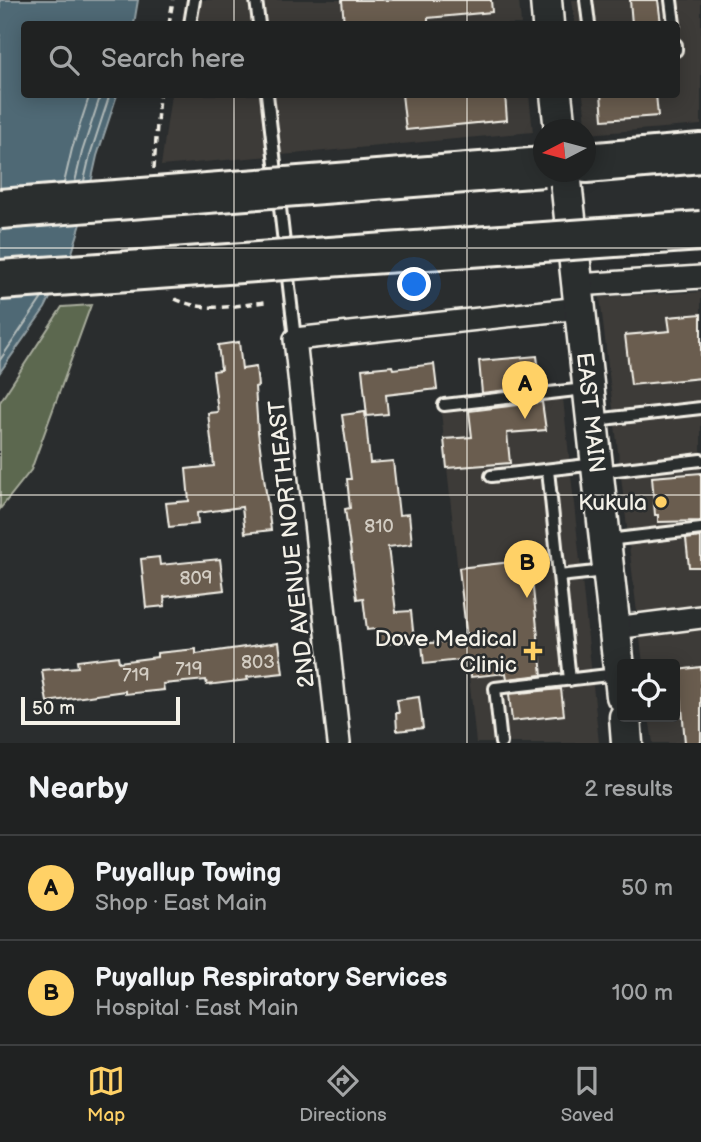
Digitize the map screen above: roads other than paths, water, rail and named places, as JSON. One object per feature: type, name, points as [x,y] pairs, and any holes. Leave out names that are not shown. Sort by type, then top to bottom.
[{"type":"highway","points":[[596,162],[701,153]]},
{"type":"highway","points":[[0,209],[533,168]]},
{"type":"highway","points":[[0,280],[701,231]]},
{"type":"main road","points":[[546,0],[548,21]]},
{"type":"main road","points":[[556,98],[559,119]]},
{"type":"main road","name":"EAST MAIN","points":[[566,182],[618,659]]},
{"type":"street","points":[[295,339],[701,277]]},
{"type":"street","name":"2ND AVENUE NORTHEAST","points":[[295,339],[339,743]]},
{"type":"street","points":[[615,628],[701,617]]},
{"type":"lane","points":[[190,21],[194,0]]},
{"type":"lane","points":[[256,0],[259,21]]},
{"type":"lane","points":[[586,0],[589,21]]},
{"type":"lane","points":[[671,0],[674,21]]},
{"type":"lane","points":[[267,98],[295,339]]},
{"type":"lane","points":[[444,405],[588,389]]},
{"type":"lane","points":[[591,420],[701,408]]},
{"type":"lane","points":[[491,476],[701,460]]},
{"type":"lane","points":[[548,470],[570,680]]},
{"type":"lane","points":[[605,540],[701,529]]},
{"type":"lane","points":[[559,576],[608,570]]},
{"type":"lane","points":[[501,743],[495,688],[570,680],[617,685]]},
{"type":"water","points":[[0,0],[138,0],[134,21],[21,21],[21,98],[116,98],[97,156],[71,256],[45,308],[0,372]]},
{"type":"place","name":"Puyallup Towing","points":[[525,419]]},
{"type":"place","name":"Kukula","points":[[661,502]]},
{"type":"place","name":"Puyallup Respiratory Services","points":[[527,598]]},
{"type":"place","name":"Dove Medical Clinic","points":[[533,651]]}]
